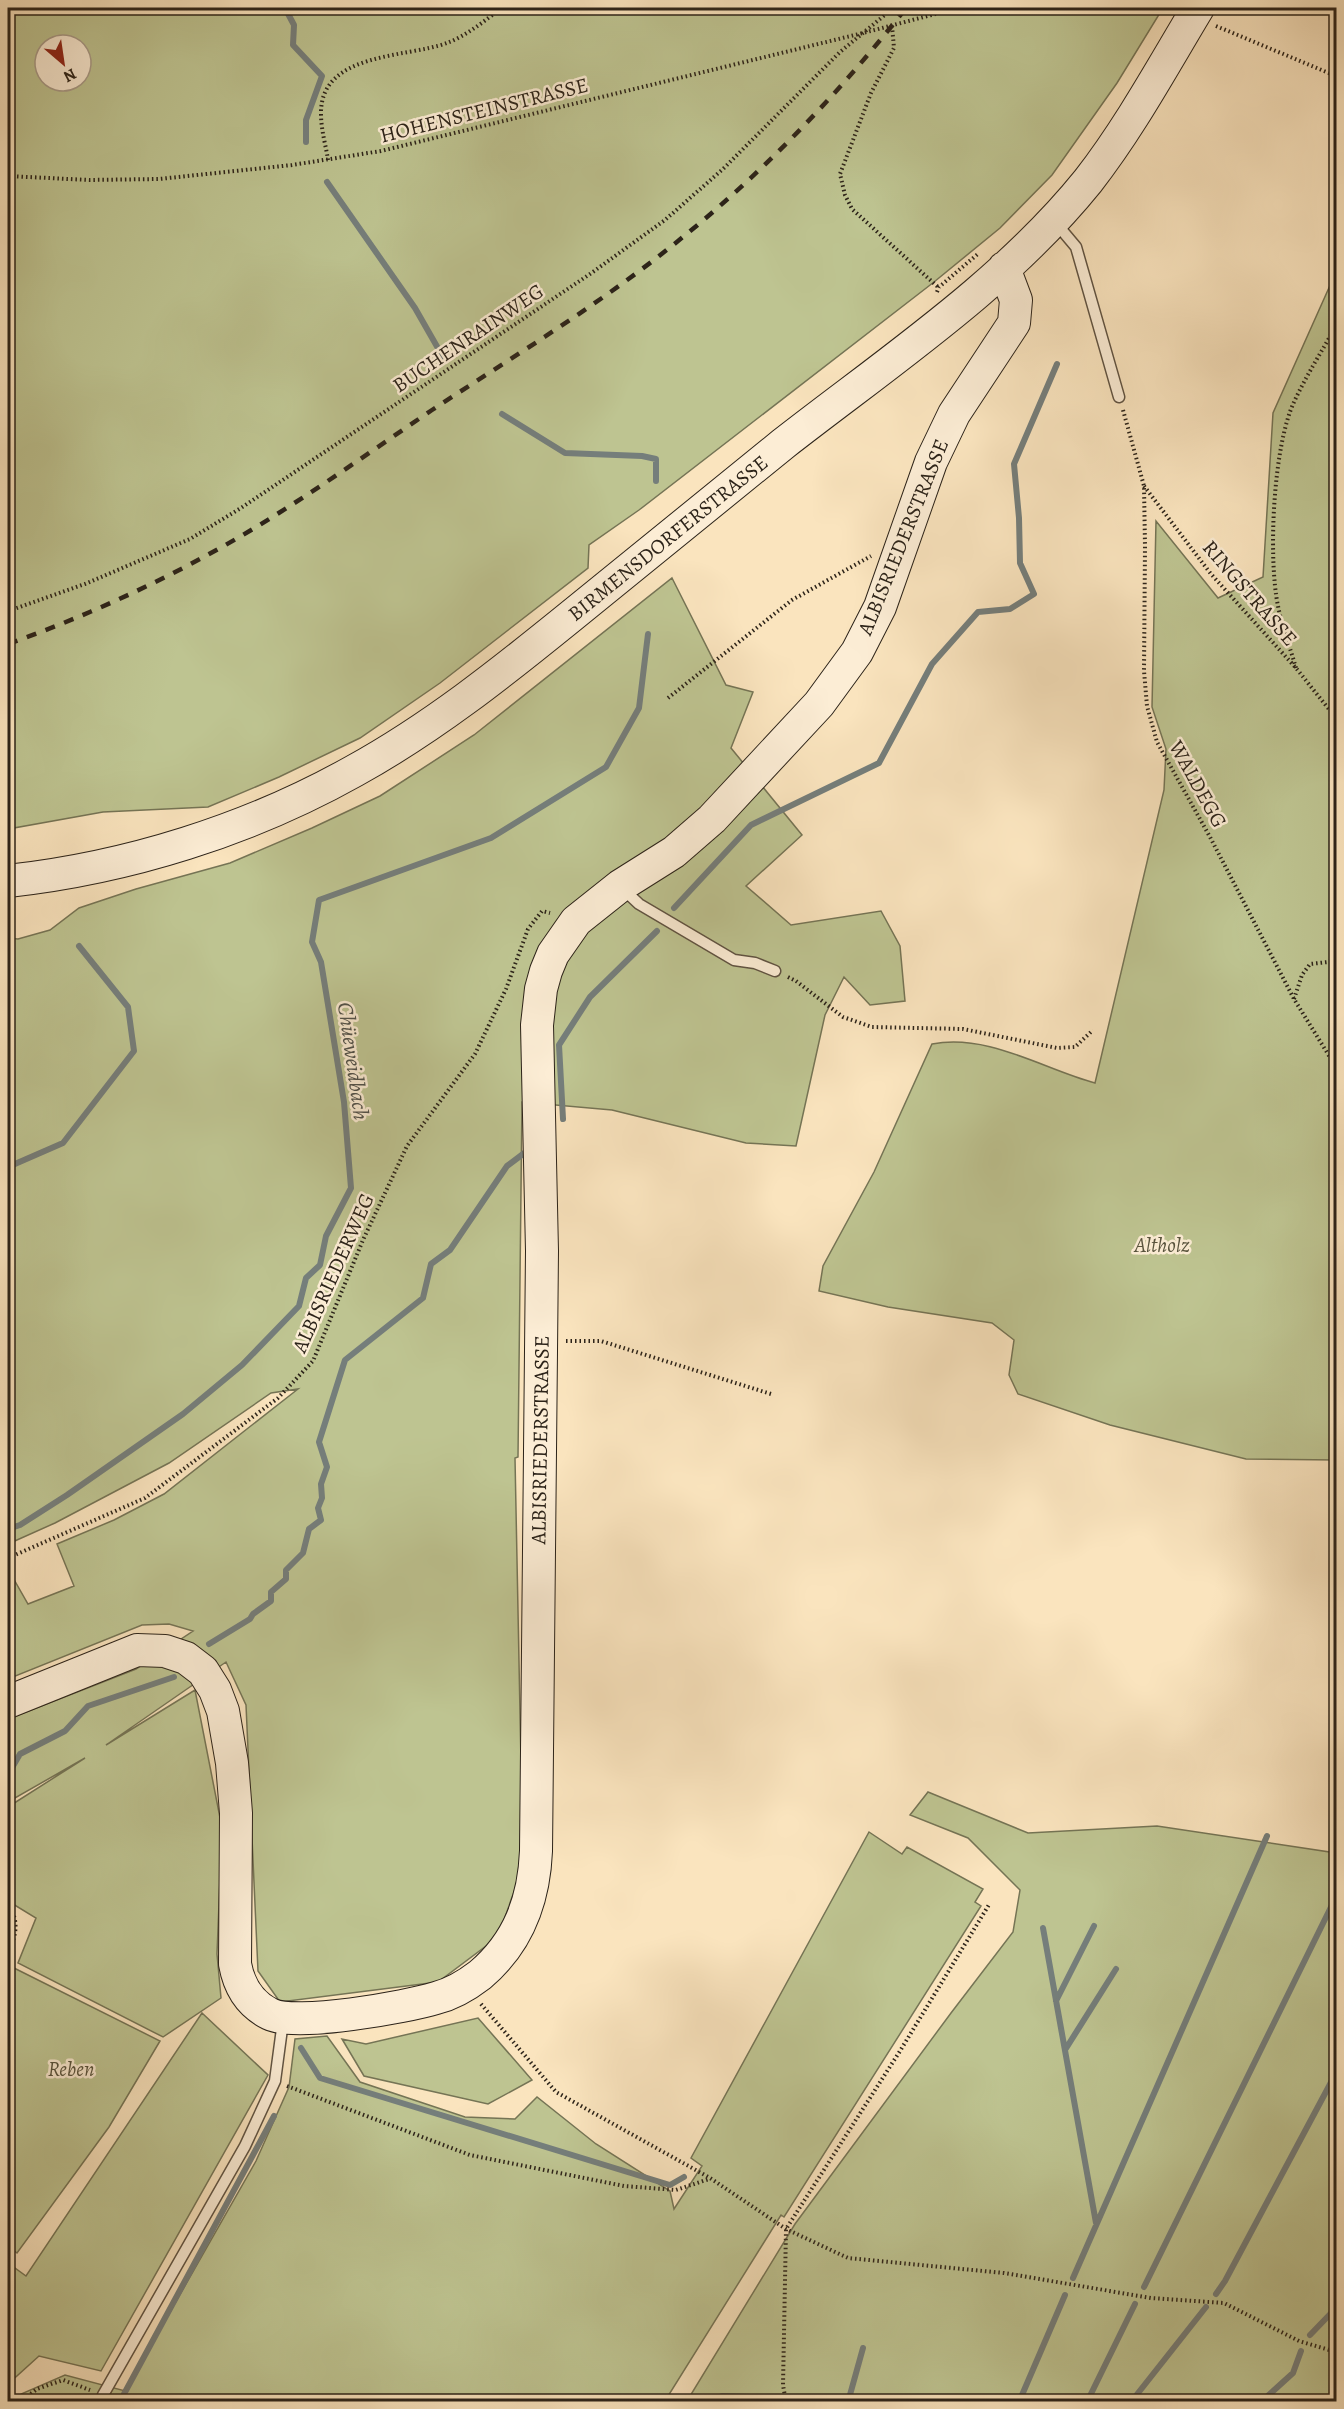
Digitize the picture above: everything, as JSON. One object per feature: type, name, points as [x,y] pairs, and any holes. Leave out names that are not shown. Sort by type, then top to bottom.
[{"type":"main road","name":"BIRMENSDORFERSTRASSE","points":[[8,881],[108,864],[179,845],[248,820],[353,772],[425,728],[481,689],[949,314],[992,260],[1053,219],[1087,182],[1208,17]]},
{"type":"main road","name":"ALBISRIEDERSTRASSE","points":[[8,1702],[127,1652],[137,1650],[165,1651],[186,1658],[203,1671],[215,1690],[223,1711],[232,1763],[236,1813],[235,1964],[237,1975],[242,1989],[259,2007],[270,2014],[283,2018],[308,2018],[408,2006],[451,1993],[472,1980],[492,1964],[509,1943],[524,1917],[533,1884],[536,1851],[541,1343],[538,1010],[541,989],[553,954],[576,921],[620,886],[674,852],[706,825],[819,704],[857,652],[880,607],[931,462],[954,414],[1014,323],[1016,300],[992,260]]},
{"type":"lane","points":[[1053,219],[1076,247],[1119,397]]},
{"type":"lane","points":[[620,886],[639,904],[734,960],[755,963],[775,971]]},
{"type":"lane","points":[[102,2398],[245,2146],[275,2081],[283,2018]]},
{"type":"path","points":[[328,160],[321,114],[324,96],[335,77],[363,62],[447,43],[486,20],[501,8]]},
{"type":"path","name":"BUCHENRAINWEG","points":[[8,611],[84,584],[190,539],[241,508],[591,274],[665,220],[723,169],[840,52],[890,8]]},
{"type":"path","name":"HOHENSTEINSTRASSE","points":[[8,176],[89,180],[159,179],[328,160],[381,151],[958,8]]},
{"type":"path","points":[[1208,17],[1336,76]]},
{"type":"path","points":[[892,26],[894,48],[871,93],[840,174],[845,195],[852,209],[939,287],[992,260]]},
{"type":"path","points":[[1296,668],[1278,605],[1274,569],[1275,499],[1281,442],[1293,403],[1336,326]]},
{"type":"path","points":[[1119,397],[1144,486]]},
{"type":"path","name":"RINGSTRASSE","points":[[1144,486],[1211,574],[1296,668],[1336,718]]},
{"type":"path","name":"WALDEGG","points":[[1144,486],[1144,671],[1147,706],[1157,742],[1210,837],[1294,999],[1336,1067]]},
{"type":"path","points":[[668,698],[792,600],[876,554],[898,555]]},
{"type":"path","name":"ALBISRIEDERWEG","points":[[8,1558],[146,1498],[279,1398],[313,1361],[363,1240],[407,1146],[475,1054],[506,989],[528,928],[542,911],[576,921]]},
{"type":"path","points":[[1294,999],[1302,975],[1310,964],[1336,959]]},
{"type":"path","points":[[775,971],[796,981],[843,1017],[872,1027],[963,1029],[1057,1048],[1075,1047],[1093,1030]]},
{"type":"path","points":[[541,1343],[601,1341],[771,1394]]},
{"type":"path","points":[[786,2402],[783,2385],[786,2229],[900,2051],[990,1903]]},
{"type":"path","points":[[8,1904],[14,1914],[16,1928],[8,1952]]},
{"type":"path","points":[[481,2005],[556,2092],[710,2178],[786,2229],[848,2258],[1004,2273],[1151,2298],[1224,2303],[1299,2341],[1336,2352]]},
{"type":"path","points":[[275,2081],[470,2155],[624,2186],[676,2190],[710,2178]]},
{"type":"path","points":[[20,2402],[37,2389],[63,2380],[102,2398]]},
{"type":"green space","points":[[8,8],[1163,8],[1117,83],[1052,175],[1000,228],[934,282],[639,510],[589,545],[588,568],[440,683],[360,738],[279,777],[208,807],[103,812],[8,829]]},
{"type":"green space","name":"Altholz","points":[[1336,272],[1336,1460],[1246,1459],[1110,1425],[1018,1394],[1009,1375],[1014,1340],[992,1323],[888,1307],[819,1291],[823,1266],[874,1172],[932,1044],[974,1043],[1015,1054],[1095,1083],[1164,790],[1166,749],[1152,707],[1156,521],[1218,598],[1263,577],[1273,413]]},
{"type":"green space","points":[[672,578],[726,685],[753,692],[731,748],[802,835],[746,886],[791,925],[881,911],[900,946],[905,1001],[870,1005],[844,977],[825,1015],[796,1146],[746,1143],[612,1110],[522,1102],[518,1457],[515,1458],[523,1866],[498,1937],[438,1982],[280,2002],[258,1971],[246,1705],[226,1662],[106,1745],[195,1690],[222,1828],[217,1954],[221,1998],[163,2037],[18,1963],[36,1918],[8,1901],[8,1807],[85,1758],[8,1802],[8,1719],[136,1669],[193,1631],[169,1624],[142,1625],[8,1679],[8,1569],[28,1604],[74,1586],[57,1544],[114,1520],[164,1494],[298,1389],[271,1393],[169,1463],[55,1523],[8,1544],[8,938],[18,939],[50,930],[79,908],[136,889],[230,863],[380,796],[474,735]]},
{"type":"green space","points":[[928,1792],[1028,1833],[1157,1826],[1336,1853],[1336,2401],[687,2401],[795,2224],[1013,1932],[1020,1890],[968,1838],[910,1815]]},
{"type":"green space","points":[[869,1832],[902,1854],[907,1847],[983,1889],[975,1902],[981,1906],[784,2217],[781,2215],[665,2401],[14,2402],[21,2394],[65,2375],[125,2391],[256,2161],[289,2087],[295,2039],[327,2036],[360,2082],[465,2117],[515,2119],[537,2097],[596,2144],[670,2191],[674,2209],[702,2166],[691,2158]]},
{"type":"green space","name":"Reben","points":[[10,1966],[160,2041],[109,2127],[17,2253],[8,2246],[8,1970]]},
{"type":"green space","points":[[202,2013],[268,2075],[101,2371],[39,2356],[8,2384],[8,2263],[26,2276]]},
{"type":"green space","points":[[478,2018],[532,2080],[488,2104],[364,2076],[342,2039],[366,2044]]},
{"type":"waterway","points":[[285,8],[294,25],[293,45],[322,76],[306,120],[306,142]]},
{"type":"waterway","points":[[327,182],[415,308],[443,357]]},
{"type":"waterway","points":[[674,908],[751,825],[879,763],[932,664],[978,612],[1010,609],[1034,594],[1020,563],[1014,464],[1057,364]]},
{"type":"waterway","points":[[502,414],[565,453],[642,456],[656,459],[656,481]]},
{"type":"waterway","name":"Chüeweidbach","points":[[8,1529],[20,1525],[67,1495],[183,1414],[242,1365],[299,1306],[306,1278],[320,1265],[326,1236],[351,1188],[344,1102],[321,962],[312,942],[319,900],[491,838],[606,767],[639,708],[648,634]]},
{"type":"waterway","points":[[563,1119],[559,1045],[590,997],[657,931]]},
{"type":"waterway","points":[[8,1167],[63,1143],[134,1051],[128,1007],[79,946]]},
{"type":"waterway","points":[[209,1644],[250,1619],[253,1614],[271,1601],[271,1592],[286,1579],[286,1570],[303,1553],[309,1529],[321,1520],[318,1508],[322,1498],[321,1484],[327,1467],[319,1442],[345,1360],[423,1298],[431,1264],[450,1250],[507,1166],[527,1151]]},
{"type":"waterway","points":[[8,1765],[13,1766],[20,1754],[65,1731],[88,1706],[174,1677]]},
{"type":"waterway","points":[[1073,2278],[1267,1836]]},
{"type":"waterway","points":[[1144,2287],[1333,1903]]},
{"type":"waterway","points":[[1056,2001],[1094,1926]]},
{"type":"waterway","points":[[1043,1928],[1096,2223]]},
{"type":"waterway","points":[[1065,2050],[1116,1969]]},
{"type":"waterway","points":[[301,2048],[320,2078],[670,2185],[684,2177]]},
{"type":"waterway","points":[[1216,2294],[1336,2073]]},
{"type":"waterway","points":[[124,2394],[274,2116]]},
{"type":"waterway","points":[[1019,2402],[1065,2295]]},
{"type":"waterway","points":[[1087,2402],[1135,2304]]},
{"type":"waterway","points":[[1131,2402],[1206,2307]]},
{"type":"waterway","points":[[1310,2335],[1336,2308]]},
{"type":"waterway","points":[[848,2402],[863,2348]]},
{"type":"waterway","points":[[1261,2402],[1293,2373],[1301,2351]]},
{"type":"waterway","points":[[722,2402],[722,2396],[777,2398]]},
{"type":"waterway","points":[[43,2402],[58,2398],[73,2402]]},
{"type":"railway","points":[[8,644],[124,597],[236,539],[310,493],[604,297],[659,256],[727,200],[759,170],[850,76],[906,8]]}]
